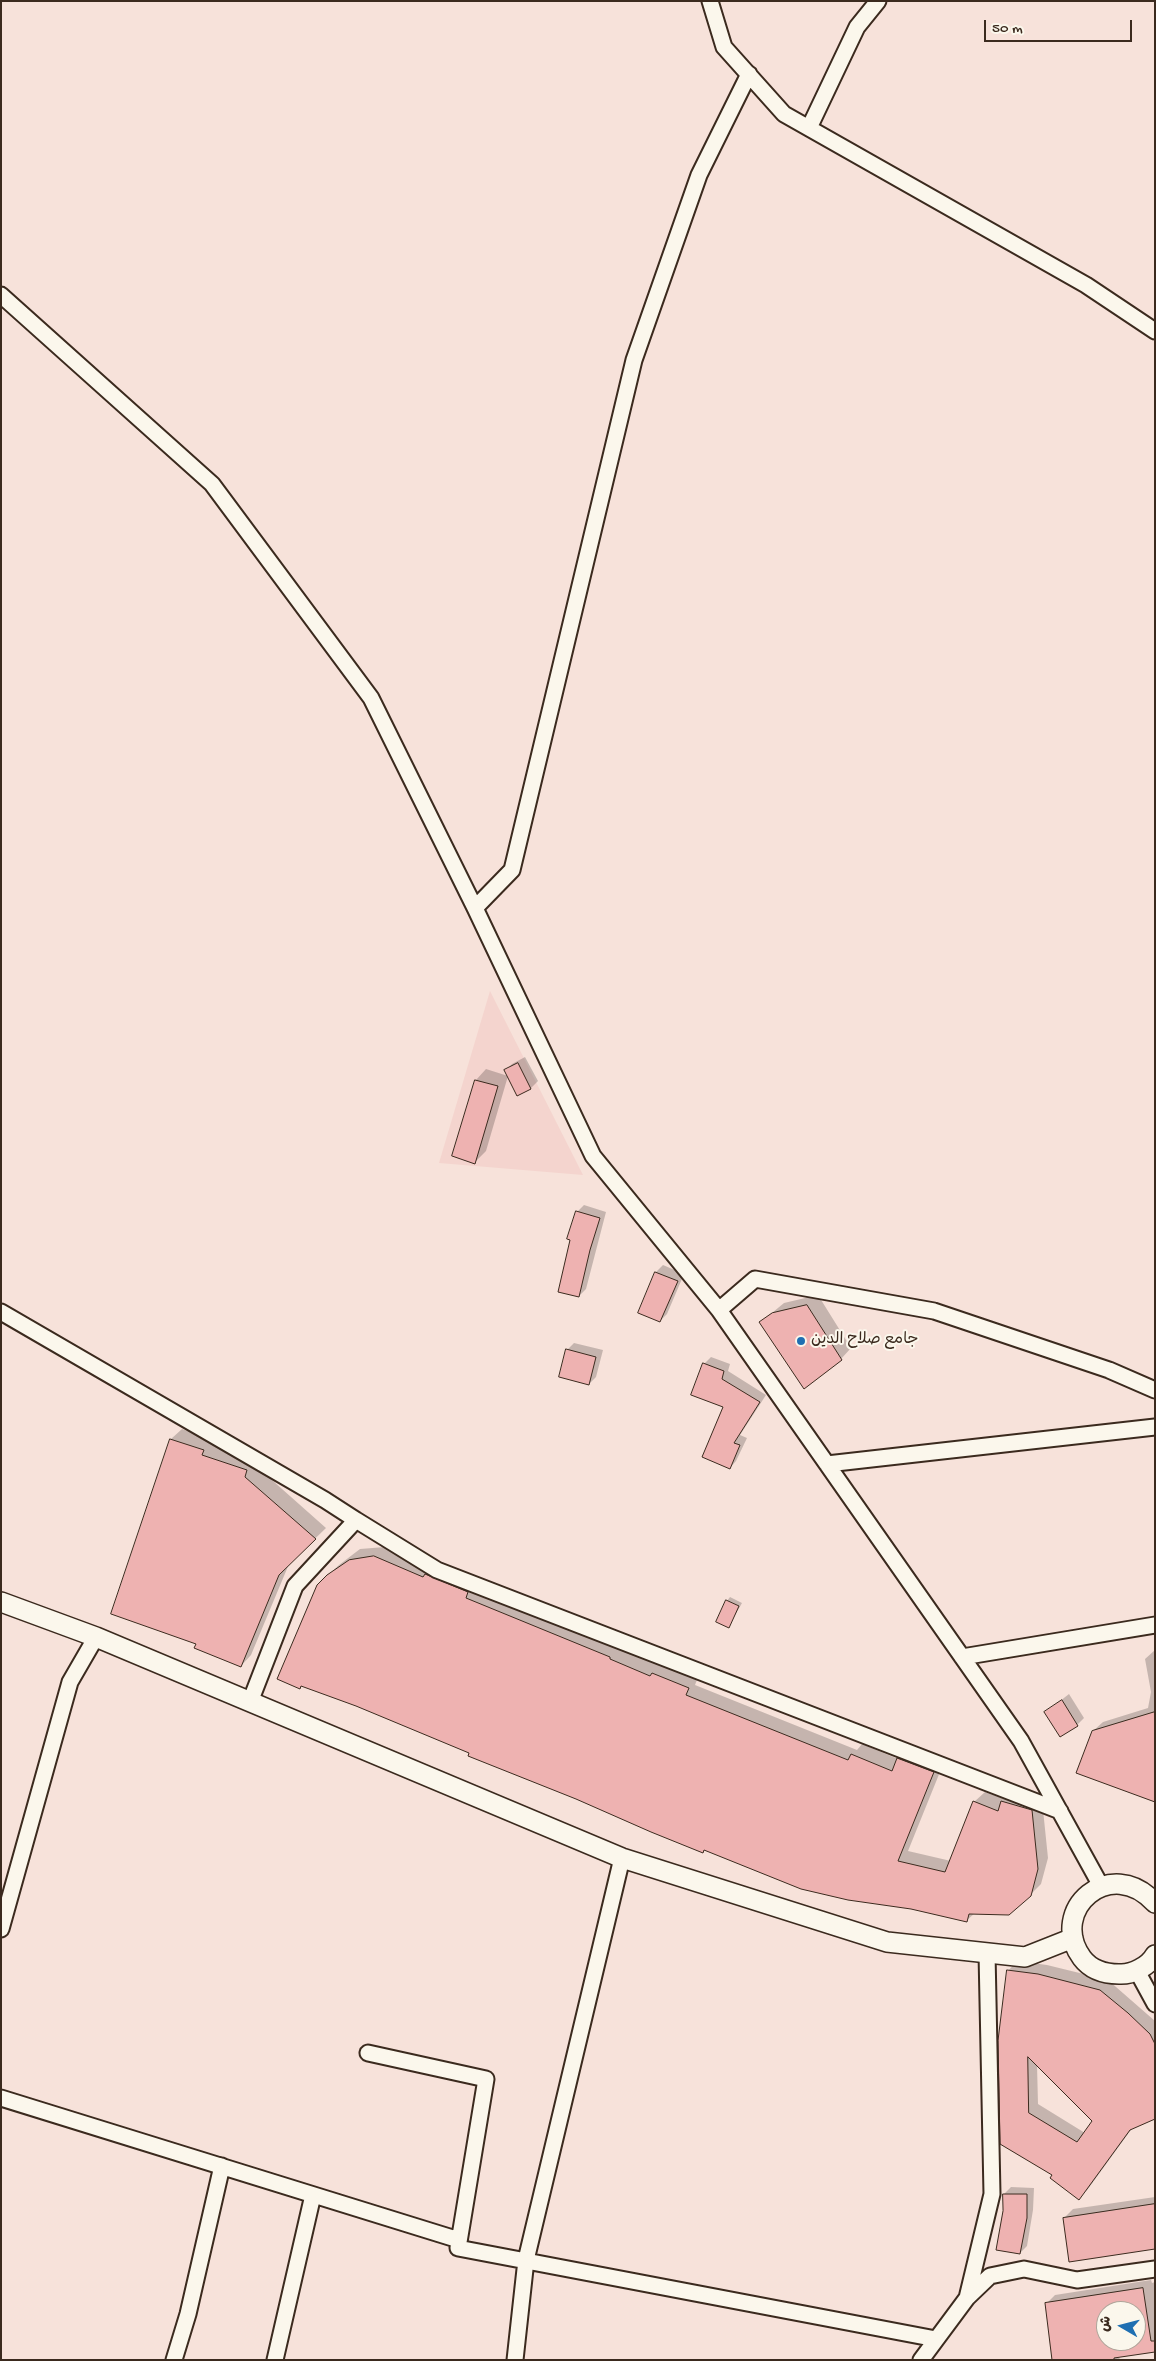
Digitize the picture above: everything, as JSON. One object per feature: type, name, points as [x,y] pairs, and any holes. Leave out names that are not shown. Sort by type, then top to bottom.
[{"type":"street","points":[[710,1],[724,47],[784,114],[1086,285],[1155,331]]},
{"type":"street","points":[[808,128],[857,27],[878,1]]},
{"type":"street","points":[[475,908],[512,870],[634,360],[699,175],[749,74]]},
{"type":"street","points":[[1,295],[212,484],[371,698],[475,908],[593,1156],[719,1310],[1022,1741],[1101,1886]]},
{"type":"street","points":[[719,1310],[755,1279],[934,1311],[1109,1370],[1155,1390]]},
{"type":"street","points":[[1,1312],[326,1500],[437,1570],[1060,1811]]},
{"type":"street","points":[[827,1464],[1155,1427]]},
{"type":"street","points":[[250,1702],[295,1586],[356,1520]]},
{"type":"street","points":[[1,1602],[96,1637],[622,1858],[887,1942],[1025,1956],[1073,1938]]},
{"type":"street","points":[[962,1656],[1155,1625]]},
{"type":"street","points":[[1,1929],[70,1682],[96,1637]]},
{"type":"street","points":[[515,2360],[526,2260],[622,1858]]},
{"type":"street","points":[[1151,1896],[1131,1885],[1101,1886],[1088,1894],[1078,1907],[1072,1922],[1073,1938],[1077,1951],[1086,1962],[1097,1970],[1110,1974],[1124,1974],[1137,1971],[1153,1959],[1155,1955]]},
{"type":"street","points":[[967,2298],[992,2194],[987,1952]]},
{"type":"street","points":[[1137,1971],[1155,2004]]},
{"type":"street","points":[[368,2053],[486,2079],[458,2248],[936,2339]]},
{"type":"street","points":[[1,2098],[459,2240]]},
{"type":"street","points":[[174,2360],[188,2314],[222,2166]]},
{"type":"street","points":[[275,2360],[312,2195]]},
{"type":"street","points":[[921,2360],[967,2298],[990,2276],[1024,2269],[1077,2280],[1155,2269]]},
{"type":"shaded area","points":[[490,991],[583,1175],[439,1163]]},
{"type":"building","points":[[518,1063],[531,1089],[517,1096],[504,1070]]},
{"type":"building","points":[[475,1080],[498,1086],[475,1164],[452,1156]]},
{"type":"building","points":[[576,1211],[600,1218],[579,1297],[558,1292],[570,1240],[567,1239]]},
{"type":"building","points":[[655,1272],[678,1281],[660,1322],[638,1313]]},
{"type":"building","name":"جامع صلاح الدين","points":[[807,1305],[842,1360],[804,1389],[759,1322],[772,1313]]},
{"type":"building","points":[[566,1349],[596,1357],[589,1385],[559,1377]]},
{"type":"building","points":[[703,1363],[724,1371],[722,1379],[760,1402],[734,1443],[740,1445],[730,1469],[702,1457],[723,1407],[691,1395]]},
{"type":"building","points":[[170,1439],[204,1450],[202,1455],[247,1470],[245,1477],[316,1539],[279,1575],[241,1667],[194,1648],[196,1644],[111,1614]]},
{"type":"building","points":[[374,1556],[423,1577],[425,1574],[468,1592],[466,1598],[610,1657],[610,1659],[650,1676],[652,1673],[689,1688],[686,1695],[848,1760],[851,1754],[892,1771],[897,1758],[934,1772],[898,1861],[945,1872],[973,1801],[998,1811],[1001,1801],[1032,1810],[1038,1869],[1031,1896],[1009,1915],[969,1914],[967,1922],[911,1909],[848,1900],[801,1889],[704,1850],[703,1853],[651,1832],[576,1799],[468,1756],[469,1753],[356,1706],[301,1686],[300,1689],[277,1679],[317,1585],[327,1575],[349,1560]]},
{"type":"building","points":[[726,1600],[739,1606],[729,1628],[716,1622]]},
{"type":"building","points":[[1062,1700],[1078,1726],[1060,1737],[1044,1712]]},
{"type":"building","points":[[1155,1712],[1155,1802],[1076,1773],[1092,1731]]},
{"type":"building","points":[[1007,1970],[1038,1974],[1100,1990],[1150,2034],[1155,2044],[1155,2119],[1130,2130],[1079,2200],[1050,2178],[1052,2175],[1000,2144],[998,2041]],"holes":[[[1028,2057],[1092,2121],[1077,2142],[1029,2113]]]},
{"type":"building","points":[[1003,2194],[1027,2194],[1027,2218],[1020,2254],[996,2250],[1003,2211]]},
{"type":"building","points":[[1155,2204],[1155,2249],[1069,2262],[1063,2218]]},
{"type":"building","points":[[1143,2288],[1145,2301],[1096,2301],[1096,2351],[1146,2351],[1146,2308],[1151,2341],[1155,2341],[1155,2352],[1114,2358],[1114,2360],[1052,2360],[1045,2303]]},
{"type":"place","name":"جامع صلاح الدين","points":[[801,1341]]}]
